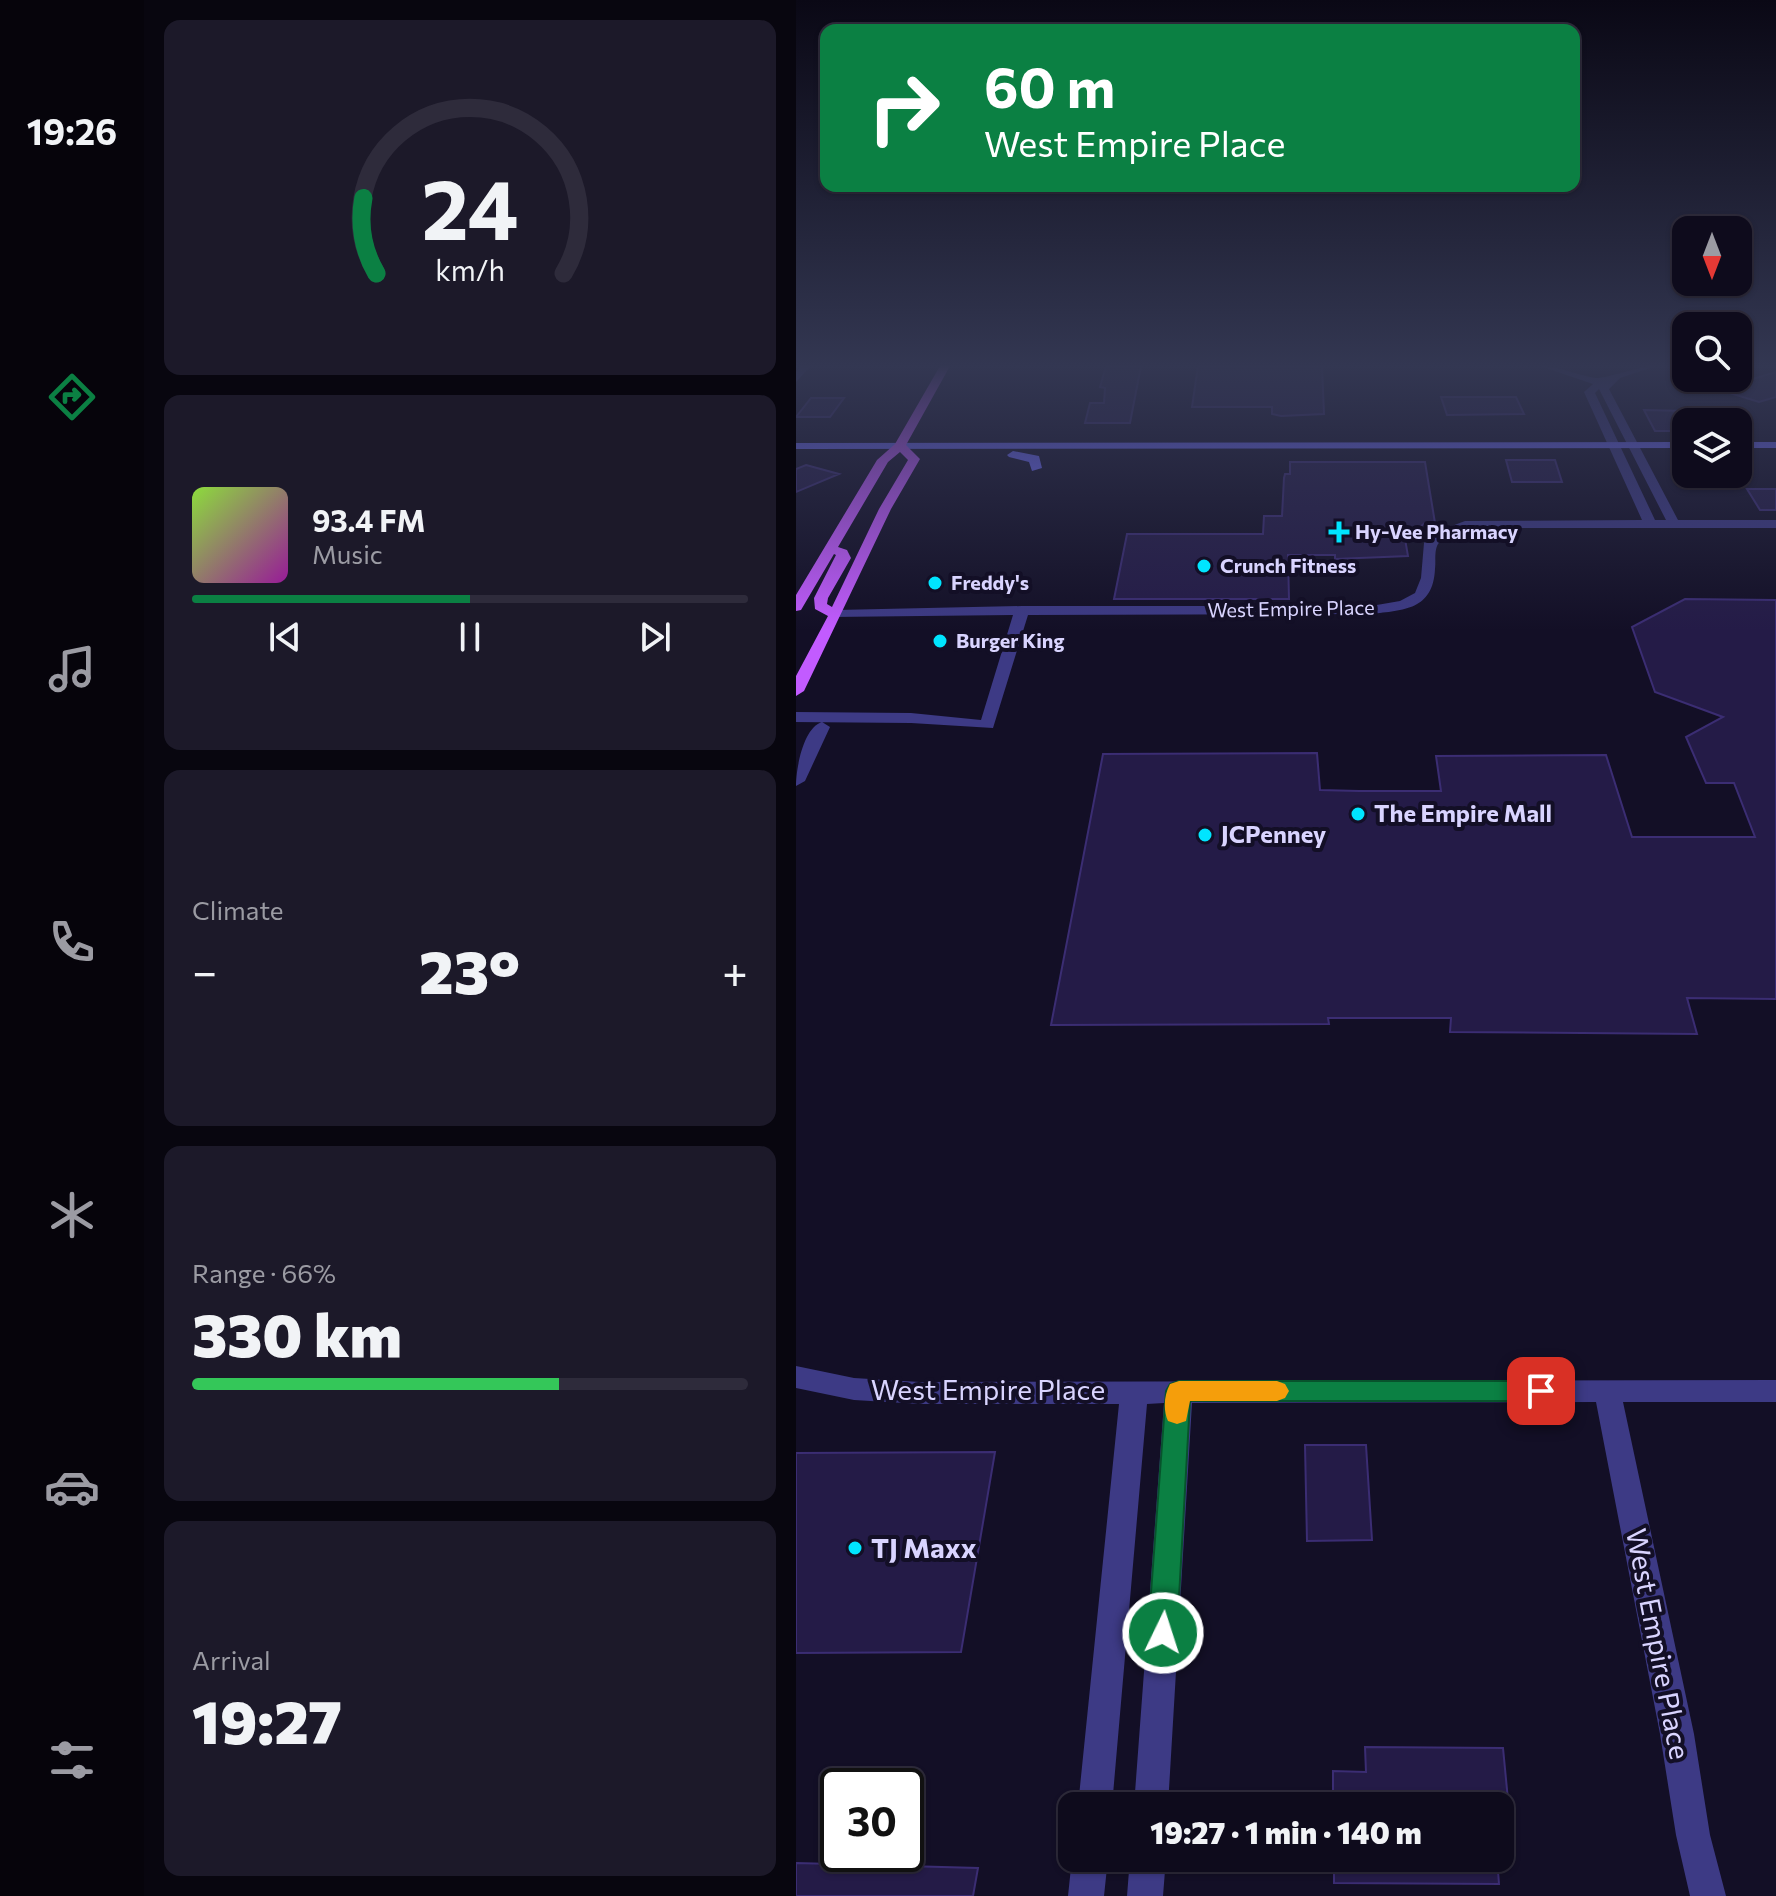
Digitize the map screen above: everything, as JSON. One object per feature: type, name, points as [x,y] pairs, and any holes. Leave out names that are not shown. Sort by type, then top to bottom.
[{"type":"main road","points":[[796,607],[883,460],[890,454]]},
{"type":"main road","points":[[796,691],[885,509],[914,459],[909,454]]},
{"type":"main road","points":[[1016,454],[1037,461],[1036,468]]},
{"type":"main road","points":[[832,549],[842,553],[844,558],[821,598],[820,606],[837,611]]},
{"type":"street","points":[[1618,454],[1650,524]]},
{"type":"street","points":[[1640,454],[1674,524]]},
{"type":"street","name":"West Empire Place","points":[[837,611],[1384,608],[1410,603],[1425,594],[1429,546],[1438,536],[1470,524],[1776,524]]},
{"type":"street","points":[[987,725],[1022,610]]},
{"type":"street","points":[[796,717],[911,718],[987,725]]},
{"type":"street","points":[[796,727],[987,725]]},
{"type":"street","points":[[796,781],[822,727]]},
{"type":"street","name":"West Empire Place","points":[[796,1377],[854,1389],[920,1393],[1776,1391]]},
{"type":"street","name":"West Empire Place","points":[[1096,1792],[1134,1391]]},
{"type":"street","points":[[1152,1792],[1179,1391]]},
{"type":"street","name":"West Empire Place","points":[[1607,1391],[1677,1734],[1693,1835],[1708,1896]]},
{"type":"street","points":[[1086,1896],[1089,1872]]},
{"type":"street","points":[[1145,1896],[1147,1872]]},
{"type":"building","points":[[1506,460],[1555,460],[1562,482],[1512,482]]},
{"type":"building","points":[[1290,462],[1425,462],[1435,523],[1425,523],[1405,539],[1408,556],[1335,559],[1335,555],[1288,555],[1289,599],[1114,599],[1127,534],[1263,534],[1264,516],[1282,516],[1284,478],[1285,474],[1290,474]]},
{"type":"building","points":[[806,465],[839,474],[796,492],[796,469]]},
{"type":"building","points":[[1747,489],[1776,489],[1776,510],[1760,510]]},
{"type":"building","name":"The Empire Mall","points":[[1685,599],[1776,600],[1776,999],[1687,998],[1697,1034],[1450,1032],[1451,1018],[1328,1018],[1329,1024],[1051,1025],[1103,754],[1317,753],[1320,790],[1359,791],[1441,791],[1436,756],[1606,755],[1632,837],[1755,837],[1734,783],[1706,783],[1686,737],[1723,717],[1655,692],[1632,627]]},
{"type":"building","points":[[1305,1445],[1366,1445],[1372,1540],[1307,1541]]},
{"type":"building","points":[[995,1452],[961,1652],[796,1653],[796,1453]]},
{"type":"building","points":[[1365,1747],[1503,1748],[1507,1792],[1333,1792],[1333,1771],[1366,1772]]},
{"type":"building","points":[[796,1863],[820,1864],[820,1872],[924,1872],[924,1867],[978,1868],[973,1896],[796,1896]]},
{"type":"building","points":[[1334,1872],[1498,1872],[1499,1884],[1334,1883]]},
{"type":"slow traffic","points":[[1177,1414],[1179,1391],[1277,1391]]},
{"type":"place","name":"Hy-Vee Pharmacy","points":[[1339,532]]},
{"type":"place","name":"Crunch Fitness","points":[[1204,566]]},
{"type":"place","name":"Freddy's","points":[[935,583]]},
{"type":"place","name":"Burger King","points":[[940,641]]},
{"type":"place","name":"The Empire Mall","points":[[1358,814]]},
{"type":"place","name":"JCPenney","points":[[1205,835]]},
{"type":"place","name":"TJ Maxx","points":[[855,1548]]},
{"type":"route","points":[[1163,1633],[1179,1391],[1541,1391]]}]
